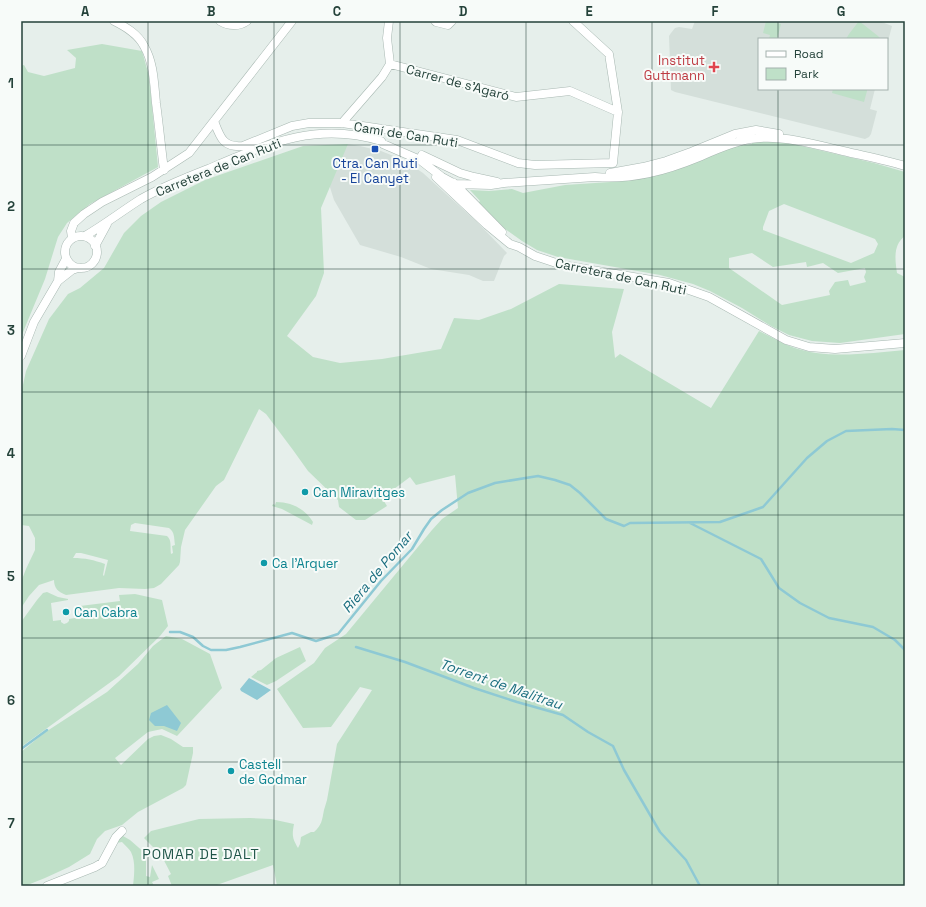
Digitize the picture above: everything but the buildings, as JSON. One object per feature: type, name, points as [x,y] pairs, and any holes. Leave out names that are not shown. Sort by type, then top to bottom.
[{"type":"street","points":[[114,21],[123,25],[137,36],[144,45],[149,58],[154,80],[164,170]]},
{"type":"street","points":[[220,21],[225,24],[235,25],[245,23],[247,21]]},
{"type":"street","points":[[72,238],[71,231],[74,223],[81,217],[102,202],[152,177],[189,153],[292,21]]},
{"type":"street","points":[[342,124],[382,77],[390,64],[388,38],[389,21]]},
{"type":"street","points":[[435,21],[448,24],[452,21]]},
{"type":"street","points":[[573,21],[609,54],[618,112]]},
{"type":"street","name":"Carrer de s'Agaró","points":[[390,64],[516,97],[570,91],[618,112]]},
{"type":"street","name":"Camí de Can Ruti","points":[[214,121],[222,139],[226,143],[238,146],[243,146],[292,126],[309,123],[342,124],[457,140],[509,160],[522,164],[535,165],[613,163],[618,112]]},
{"type":"street","name":"Camí de Can Ruti","points":[[595,177],[672,159],[732,135],[756,130],[778,134],[905,166]]},
{"type":"street","name":"Carretera de Can Ruti","points":[[83,236],[142,199],[163,188],[240,155],[282,140],[315,134],[332,133],[354,135],[381,141],[385,140],[422,156],[455,184],[519,247]]},
{"type":"street","name":"Camí de Can Ruti","points":[[732,135],[738,137],[755,136],[760,138]]},
{"type":"street","name":"Camí de Can Ruti","points":[[698,157],[702,152],[717,146],[729,139],[732,135]]},
{"type":"street","name":"Camí de Can Ruti","points":[[455,184],[491,185],[641,175],[678,165],[739,141],[770,137],[793,139]]},
{"type":"street","name":"Carretera de Can Ruti","points":[[381,141],[383,144],[420,160],[442,177],[455,184]]},
{"type":"street","name":"Carretera de Can Ruti","points":[[404,153],[439,179],[487,225],[510,244],[535,256],[562,265],[669,283],[709,297],[786,340],[809,347],[835,349],[905,343]]},
{"type":"street","name":"Camí de Can Ruti","points":[[422,156],[460,173],[504,183]]},
{"type":"street","name":"Camí de Can Ruti","points":[[641,175],[650,170],[663,166],[672,159]]},
{"type":"street","points":[[81,217],[78,228],[83,236]]},
{"type":"street","name":"Carretera de Can Ruti","points":[[95,246],[109,221]]},
{"type":"street","points":[[58,281],[72,270],[86,267],[94,261],[96,254],[95,246],[91,240],[83,236],[72,238],[68,242],[64,251],[66,259],[78,268]]},
{"type":"street","points":[[21,356],[34,322],[58,281],[66,259]]},
{"type":"street","points":[[47,886],[102,863],[116,838],[122,831]]},
{"type":"shaded area","name":"Institut Guttmann","points":[[695,21],[879,21],[892,26],[888,41],[888,38],[758,38],[758,90],[875,90],[870,109],[877,111],[871,134],[865,139],[671,90],[669,36],[675,28],[679,27],[692,29]]},
{"type":"shaded area","points":[[348,144],[381,151],[411,165],[423,173],[477,222],[507,253],[504,256],[494,281],[483,281],[469,275],[431,269],[401,257],[360,245],[334,200],[328,181]]},
{"type":"green space","points":[[766,21],[781,24],[777,38],[769,38],[770,35],[763,33]]},
{"type":"green space","points":[[859,21],[880,38],[847,38]]},
{"type":"green space","points":[[102,44],[142,51],[149,76],[158,167],[90,204],[67,223],[58,237],[45,279],[21,337],[21,66],[24,65],[28,72],[44,76],[75,68],[76,58],[67,50]]},
{"type":"green space","points":[[833,90],[867,90],[864,102],[832,93]]},
{"type":"green space","points":[[776,140],[874,163],[905,172],[905,236],[898,244],[895,258],[897,273],[905,277],[905,334],[840,343],[812,341],[789,335],[710,291],[693,284],[660,275],[558,257],[537,250],[498,224],[478,203],[480,201],[470,190],[489,191],[512,189],[523,193],[565,185],[610,182],[612,180],[736,145],[752,144],[752,141]],"holes":[[[784,204],[875,239],[878,244],[874,253],[851,263],[763,230],[769,211]],[[752,253],[773,267],[806,262],[807,267],[823,263],[838,273],[865,268],[866,272],[864,277],[866,282],[850,286],[848,280],[835,282],[829,291],[830,295],[782,305],[729,268],[729,258]]]},
{"type":"green space","points":[[348,144],[321,208],[324,273],[316,296],[287,336],[313,357],[340,363],[382,359],[441,349],[454,318],[479,320],[511,309],[559,284],[624,289],[612,332],[615,358],[620,354],[711,408],[759,331],[792,347],[820,353],[862,354],[905,350],[905,886],[277,886],[273,865],[214,886],[172,886],[168,876],[171,874],[157,847],[153,847],[144,838],[151,831],[199,819],[271,819],[294,824],[293,836],[298,848],[301,837],[314,832],[319,827],[327,800],[337,744],[372,690],[360,687],[331,727],[303,728],[277,689],[314,663],[325,648],[346,634],[432,530],[442,519],[458,508],[455,475],[416,485],[410,477],[382,498],[387,506],[365,520],[356,520],[339,507],[338,500],[308,471],[266,414],[259,409],[224,480],[216,486],[185,530],[179,565],[161,584],[154,588],[119,588],[66,595],[57,589],[54,580],[39,585],[21,608],[21,582],[35,550],[35,538],[29,526],[21,525],[21,394],[26,371],[49,319],[68,294],[80,288],[104,268],[124,233],[141,216],[161,202],[205,180],[303,146]],"holes":[[[135,523],[169,528],[174,538],[175,545],[172,546],[173,553],[171,554],[170,542],[167,536],[130,531],[131,525]],[[76,553],[108,560],[104,576],[105,564],[82,558],[73,558]]]},
{"type":"green space","points":[[276,502],[287,503],[298,507],[310,517],[313,522],[312,525],[282,509],[272,506],[273,504],[275,505]]},
{"type":"green space","points":[[47,592],[58,597],[68,599],[51,603],[53,621],[61,620],[64,624],[69,621],[69,619],[81,617],[80,606],[120,601],[119,595],[135,594],[162,600],[168,626],[160,636],[119,676],[21,747],[21,622],[43,593]]},
{"type":"green space","points":[[166,636],[182,639],[210,654],[222,688],[177,736],[162,729],[148,732],[115,758],[121,765],[148,739],[161,735],[171,739],[183,747],[193,747],[186,785],[138,812],[122,825],[105,831],[97,839],[90,854],[69,867],[25,886],[21,886],[21,752],[44,733],[107,692],[138,664],[153,646]]},
{"type":"green space","points":[[300,647],[306,661],[276,681],[267,685],[251,677],[276,658]]},
{"type":"green space","points":[[123,836],[146,854],[146,876],[150,877],[152,865],[159,879],[152,882],[154,886],[133,886],[133,856],[122,842],[116,843],[118,839]]},
{"type":"water","points":[[249,678],[271,690],[257,700],[240,689]]},
{"type":"water","points":[[167,705],[181,723],[177,731],[164,726],[155,726],[149,720],[151,713]]},
{"type":"waterway","name":"Riera de Pomar","points":[[170,632],[180,632],[193,637],[203,646],[211,650],[226,650],[292,633],[316,641],[338,634],[381,581],[412,549],[431,519],[468,493],[495,483],[538,476],[555,480],[570,485],[606,519],[624,526],[630,523],[720,522],[763,507],[807,458],[827,441],[846,431],[892,429],[905,430]]},
{"type":"waterway","points":[[690,523],[761,559],[779,588],[800,603],[829,618],[873,627],[895,640],[905,650]]},
{"type":"waterway","name":"Torrent de Malitrau","points":[[356,647],[405,662],[474,688],[563,715],[588,732],[613,746],[624,770],[660,832],[686,860],[700,886]]},
{"type":"waterway","name":"Riera de Pomar","points":[[21,749],[47,730]]},
{"type":"place","name":"Institut Guttmann","points":[[714,67]]},
{"type":"place","name":"Ctra. Can Ruti - El Canyet","points":[[375,149]]},
{"type":"place","name":"Can Miravitges","points":[[305,492]]},
{"type":"place","name":"Ca l'Arquer","points":[[264,563]]},
{"type":"place","name":"Can Cabra","points":[[66,612]]},
{"type":"place","name":"Castell de Godmar","points":[[231,771]]},
{"type":"district","name":"POMAR DE DALT","points":[[201,854]]}]
